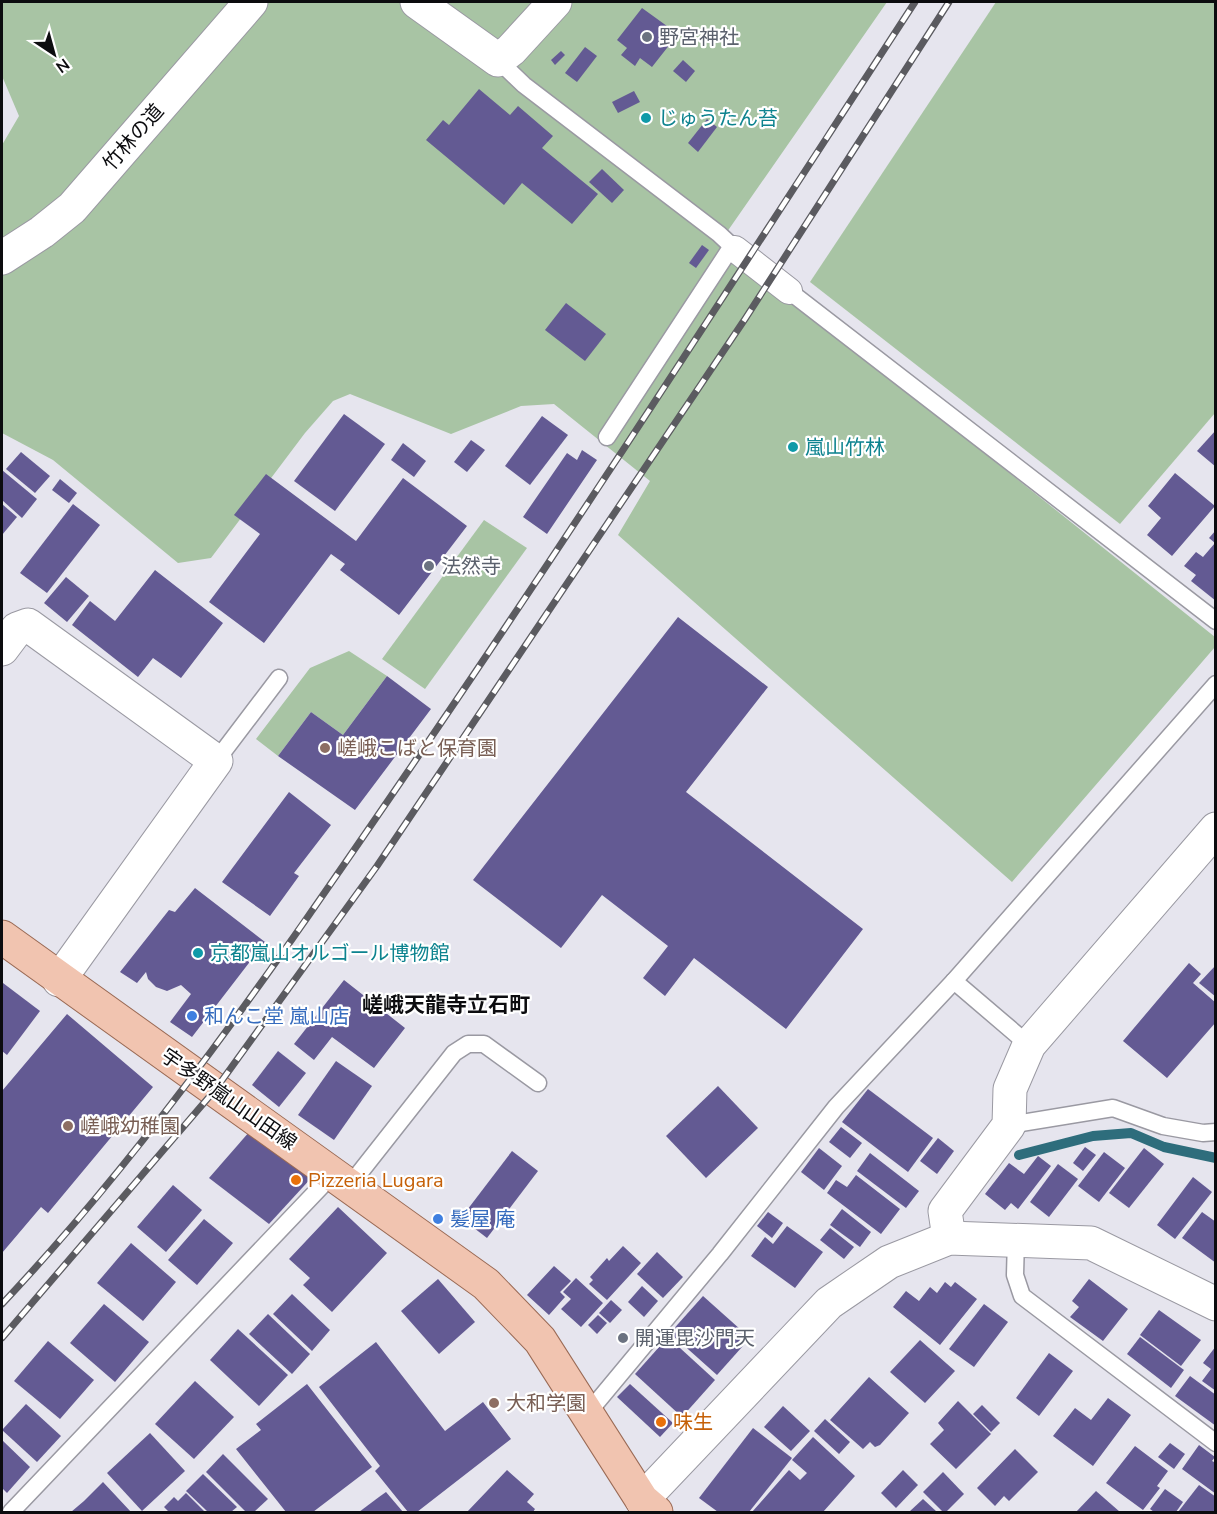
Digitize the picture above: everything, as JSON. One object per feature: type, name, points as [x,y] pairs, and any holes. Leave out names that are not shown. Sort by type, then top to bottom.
[{"type":"main road","name":"宇多野嵐山山田線","points":[[2,937],[486,1284],[540,1340],[587,1414],[641,1508]]},
{"type":"street","name":"竹林の道","points":[[2,258],[42,232],[72,208],[251,2]]},
{"type":"street","points":[[417,2],[498,60],[511,50],[555,2]]},
{"type":"street","points":[[733,248],[789,291]]},
{"type":"street","points":[[2,649],[17,629],[28,625],[216,761],[59,980]]},
{"type":"street","points":[[949,1238],[945,1211],[1009,1125],[1010,1089],[1029,1046],[1215,829]]},
{"type":"street","points":[[641,1508],[829,1303],[889,1262],[949,1238],[1091,1243],[1215,1304]]},
{"type":"lane","points":[[498,60],[524,85],[733,248],[607,437]]},
{"type":"lane","points":[[789,291],[1215,621]]},
{"type":"lane","points":[[216,761],[279,678]]},
{"type":"lane","points":[[587,1414],[720,1254],[836,1107],[954,981],[1215,684]]},
{"type":"lane","points":[[954,981],[1029,1046]]},
{"type":"lane","points":[[11,1512],[342,1179],[453,1053],[468,1044],[484,1044],[538,1083]]},
{"type":"lane","points":[[1009,1125],[1113,1108],[1163,1126],[1203,1133],[1215,1132]]},
{"type":"lane","points":[[1016,1239],[1015,1275],[1022,1296],[1215,1443]]},
{"type":"green space","name":"嵐山竹林","points":[[2,2],[887,2],[720,242],[1215,637],[1215,647],[1012,882],[618,535],[650,481],[554,404],[521,406],[451,434],[350,394],[333,401],[305,433],[211,558],[178,563],[53,460],[2,433],[2,145],[19,116],[2,76]]},
{"type":"green space","points":[[996,2],[1215,2],[1215,413],[1120,524],[810,282]]},
{"type":"green space","points":[[484,520],[527,548],[425,689],[382,659]]},
{"type":"green space","points":[[349,651],[387,676],[343,735],[311,712],[278,756],[256,739],[310,668]]},
{"type":"building","name":"野宮神社","points":[[642,8],[678,34],[652,67],[640,58],[635,66],[621,55],[627,48],[617,40]]},
{"type":"building","points":[[585,47],[597,56],[577,82],[565,73]]},
{"type":"building","points":[[561,51],[565,55],[555,65],[551,60]]},
{"type":"building","points":[[683,60],[695,71],[686,82],[673,71]]},
{"type":"building","points":[[479,89],[510,115],[518,106],[553,136],[542,148],[598,194],[572,224],[522,183],[504,205],[426,140],[443,120],[449,125]]},
{"type":"building","points":[[634,91],[640,102],[618,113],[612,102]]},
{"type":"building","points":[[707,119],[717,127],[698,152],[688,143]]},
{"type":"building","points":[[602,169],[624,190],[612,203],[589,182]]},
{"type":"building","points":[[702,245],[709,250],[696,268],[689,263]]},
{"type":"building","points":[[566,303],[606,334],[585,361],[545,330]]},
{"type":"building","points":[[344,414],[385,444],[335,511],[294,481]]},
{"type":"building","points":[[542,416],[568,435],[530,485],[505,466]]},
{"type":"building","points":[[1216,430],[1216,467],[1197,451]]},
{"type":"building","points":[[471,440],[485,450],[467,472],[454,462]]},
{"type":"building","points":[[403,443],[426,461],[414,477],[391,460]]},
{"type":"building","points":[[582,450],[597,460],[547,534],[523,517],[567,453],[577,460]]},
{"type":"building","points":[[21,452],[50,476],[35,493],[6,469]]},
{"type":"building","points":[[2,470],[37,499],[22,518],[2,500]]},
{"type":"building","points":[[1175,473],[1215,506],[1172,556],[1147,535],[1161,518],[1148,506]]},
{"type":"building","points":[[266,474],[356,541],[403,478],[467,526],[399,615],[340,570],[345,564],[331,554],[264,643],[209,602],[260,534],[234,515]]},
{"type":"building","points":[[60,479],[77,493],[69,503],[52,490]]},
{"type":"building","points":[[2,504],[17,517],[2,535]]},
{"type":"building","points":[[73,504],[100,525],[47,593],[20,573]]},
{"type":"building","points":[[1216,530],[1216,601],[1191,581],[1196,575],[1184,566],[1196,552],[1203,557],[1215,543],[1209,538]]},
{"type":"building","points":[[155,570],[223,623],[181,678],[153,658],[138,677],[72,625],[90,601],[115,621]]},
{"type":"building","points":[[66,577],[89,596],[67,622],[44,603]]},
{"type":"building","points":[[678,617],[768,687],[686,792],[863,929],[786,1029],[694,958],[665,996],[643,978],[668,946],[602,895],[561,948],[473,880]]},
{"type":"building","points":[[387,676],[431,709],[355,810],[278,756],[311,712],[343,735]]},
{"type":"building","points":[[289,792],[331,825],[294,873],[299,876],[270,916],[222,882]]},
{"type":"building","points":[[195,888],[265,942],[192,1037],[170,1022],[191,994],[181,985],[167,991],[156,987],[148,979],[146,972],[137,983],[120,972],[169,910],[175,912]]},
{"type":"building","points":[[1189,963],[1201,974],[1193,983],[1216,1003],[1216,1022],[1167,1078],[1123,1041]]},
{"type":"building","points":[[1216,965],[1216,997],[1199,983]]},
{"type":"building","points":[[344,980],[405,1028],[374,1068],[332,1037],[314,1060],[294,1044]]},
{"type":"building","points":[[3,983],[40,1011],[7,1055],[2,1051]]},
{"type":"building","name":"嵯峨幼稚園","points":[[67,1014],[153,1087],[48,1213],[41,1207],[2,1253],[2,1091]]},
{"type":"building","points":[[278,1051],[306,1073],[279,1107],[252,1085]]},
{"type":"building","points":[[336,1061],[372,1086],[334,1140],[298,1115]]},
{"type":"building","points":[[718,1086],[758,1128],[706,1178],[666,1136]]},
{"type":"building","points":[[868,1089],[933,1138],[908,1172],[842,1122]]},
{"type":"building","points":[[841,1127],[862,1143],[850,1158],[829,1142]]},
{"type":"building","points":[[250,1131],[314,1175],[269,1224],[209,1178]]},
{"type":"building","points":[[938,1138],[954,1151],[937,1174],[920,1161]]},
{"type":"building","points":[[1085,1147],[1096,1155],[1083,1171],[1073,1163]]},
{"type":"building","points":[[819,1148],[842,1166],[824,1190],[801,1172]]},
{"type":"building","points":[[1144,1148],[1164,1164],[1129,1208],[1109,1193]]},
{"type":"building","points":[[512,1151],[538,1171],[487,1238],[461,1218]]},
{"type":"building","points":[[1104,1152],[1125,1168],[1099,1202],[1078,1186]]},
{"type":"building","points":[[870,1153],[919,1191],[906,1208],[857,1171]]},
{"type":"building","points":[[1038,1156],[1051,1166],[1018,1209],[1011,1203],[1005,1210],[985,1194],[1009,1163],[1024,1174]]},
{"type":"building","points":[[1058,1164],[1078,1179],[1049,1217],[1030,1202]]},
{"type":"building","points":[[856,1175],[900,1209],[881,1234],[827,1193],[836,1180],[847,1187]]},
{"type":"building","points":[[1193,1177],[1212,1192],[1175,1239],[1157,1225]]},
{"type":"building","points":[[173,1185],[202,1210],[166,1252],[137,1227]]},
{"type":"building","points":[[338,1207],[387,1253],[332,1312],[303,1285],[310,1278],[289,1259]]},
{"type":"building","points":[[842,1209],[871,1232],[860,1247],[830,1225]]},
{"type":"building","points":[[768,1212],[783,1223],[772,1238],[757,1226]]},
{"type":"building","points":[[1202,1212],[1216,1222],[1216,1263],[1182,1238]]},
{"type":"building","points":[[204,1219],[233,1243],[197,1285],[168,1260]]},
{"type":"building","points":[[787,1226],[823,1252],[795,1288],[751,1256],[765,1237],[773,1244]]},
{"type":"building","points":[[830,1228],[854,1247],[844,1259],[820,1240]]},
{"type":"building","points":[[131,1243],[176,1282],[143,1321],[97,1283]]},
{"type":"building","points":[[623,1246],[641,1263],[607,1300],[589,1284],[593,1280],[590,1277],[607,1258],[609,1261]]},
{"type":"building","points":[[657,1252],[683,1277],[663,1298],[637,1274]]},
{"type":"building","points":[[554,1266],[571,1281],[560,1292],[565,1297],[549,1315],[527,1295]]},
{"type":"building","points":[[576,1278],[603,1303],[581,1327],[561,1309],[571,1299],[563,1292]]},
{"type":"building","points":[[438,1279],[475,1322],[439,1354],[401,1311]]},
{"type":"building","points":[[1089,1279],[1128,1309],[1103,1341],[1070,1317],[1079,1307],[1072,1301]]},
{"type":"building","points":[[945,1282],[951,1287],[955,1282],[977,1299],[940,1345],[893,1307],[906,1291],[919,1301],[930,1287],[937,1293]]},
{"type":"building","points":[[642,1286],[658,1301],[644,1317],[628,1302]]},
{"type":"building","points":[[292,1294],[330,1330],[312,1351],[273,1314]]},
{"type":"building","points":[[703,1296],[750,1338],[717,1375],[670,1333]]},
{"type":"building","points":[[611,1300],[622,1310],[610,1323],[599,1313]]},
{"type":"building","points":[[104,1304],[149,1342],[115,1382],[70,1343]]},
{"type":"building","points":[[984,1304],[1008,1322],[974,1367],[949,1349]]},
{"type":"building","points":[[1159,1310],[1201,1340],[1181,1366],[1140,1335]]},
{"type":"building","points":[[268,1314],[310,1354],[292,1374],[249,1334]]},
{"type":"building","points":[[598,1315],[607,1323],[597,1334],[588,1325]]},
{"type":"building","points":[[238,1329],[288,1375],[259,1406],[210,1360]]},
{"type":"building","points":[[668,1337],[715,1380],[682,1417],[635,1374]]},
{"type":"building","points":[[1140,1337],[1184,1370],[1171,1388],[1127,1354]]},
{"type":"building","points":[[920,1340],[955,1371],[925,1403],[890,1372]]},
{"type":"building","points":[[48,1341],[94,1380],[60,1419],[14,1381]]},
{"type":"building","points":[[376,1342],[445,1431],[483,1402],[511,1439],[417,1512],[408,1512],[375,1471],[380,1466],[319,1387]]},
{"type":"building","points":[[1216,1346],[1216,1391],[1202,1381],[1211,1369],[1203,1363]]},
{"type":"building","points":[[1049,1353],[1073,1371],[1039,1416],[1016,1398]]},
{"type":"building","points":[[1190,1376],[1216,1395],[1216,1426],[1175,1396]]},
{"type":"building","points":[[869,1377],[909,1413],[880,1445],[875,1447],[870,1442],[863,1449],[830,1420]]},
{"type":"building","points":[[195,1381],[234,1417],[194,1459],[155,1424]]},
{"type":"building","points":[[307,1384],[372,1467],[313,1512],[286,1512],[236,1449],[261,1430],[256,1424]]},
{"type":"building","points":[[630,1384],[673,1423],[660,1437],[617,1397]]},
{"type":"building","points":[[1108,1398],[1131,1415],[1093,1466],[1053,1436],[1075,1408],[1091,1420]]},
{"type":"building","points":[[958,1401],[991,1434],[956,1469],[930,1444],[944,1430],[938,1423]]},
{"type":"building","points":[[26,1404],[61,1436],[37,1462],[2,1430]]},
{"type":"building","points":[[982,1405],[1000,1423],[991,1432],[973,1414]]},
{"type":"building","points":[[783,1406],[810,1431],[791,1451],[764,1427]]},
{"type":"building","points":[[825,1419],[850,1442],[839,1454],[814,1431]]},
{"type":"building","points":[[753,1428],[792,1458],[749,1512],[718,1512],[699,1498]]},
{"type":"building","points":[[150,1433],[185,1471],[142,1511],[107,1473]]},
{"type":"building","points":[[813,1437],[855,1476],[823,1512],[752,1512],[789,1470],[800,1480],[807,1473],[792,1460]]},
{"type":"building","points":[[2,1440],[30,1467],[7,1493],[2,1488]]},
{"type":"building","points":[[1170,1443],[1185,1454],[1174,1469],[1158,1457]]},
{"type":"building","points":[[1199,1445],[1215,1457],[1212,1461],[1216,1463],[1216,1494],[1182,1469]]},
{"type":"building","points":[[1135,1446],[1168,1471],[1157,1486],[1160,1488],[1143,1510],[1106,1483]]},
{"type":"building","points":[[1015,1449],[1038,1472],[1009,1501],[1004,1496],[995,1506],[977,1488]]},
{"type":"building","points":[[223,1454],[268,1499],[254,1512],[246,1512],[206,1472]]},
{"type":"building","points":[[507,1470],[534,1494],[527,1502],[535,1509],[533,1512],[467,1512]]},
{"type":"building","points":[[903,1470],[918,1485],[896,1508],[881,1493]]},
{"type":"building","points":[[943,1472],[964,1494],[946,1512],[943,1512],[923,1492]]},
{"type":"building","points":[[203,1474],[237,1507],[231,1512],[208,1512],[186,1491]]},
{"type":"building","points":[[103,1482],[131,1512],[71,1512],[84,1501]]},
{"type":"building","points":[[1199,1485],[1216,1497],[1216,1512],[1178,1512]]},
{"type":"building","points":[[1165,1489],[1183,1502],[1176,1512],[1154,1512],[1150,1509]]},
{"type":"building","points":[[1096,1491],[1120,1512],[1076,1512]]},
{"type":"building","points":[[386,1492],[403,1512],[359,1512],[379,1497]]},
{"type":"building","points":[[186,1493],[205,1512],[169,1512],[164,1507],[174,1497],[178,1501]]},
{"type":"building","points":[[923,1499],[937,1512],[909,1512]]},
{"type":"waterway","points":[[1019,1155],[1093,1136],[1131,1133],[1164,1147],[1216,1158]]},
{"type":"railway","points":[[2,1304],[110,1181],[161,1117],[211,1052],[307,918],[531,589],[915,2]]},
{"type":"railway","points":[[2,1338],[215,1090],[377,866],[745,319],[949,2]]},
{"type":"place","name":"野宮神社","points":[[647,37]]},
{"type":"place","name":"じゅうたん苔","points":[[646,118]]},
{"type":"place","name":"嵐山竹林","points":[[793,447]]},
{"type":"place","name":"法然寺","points":[[429,566]]},
{"type":"place","name":"嵯峨こばと保育園","points":[[325,748]]},
{"type":"place","name":"京都嵐山オルゴール博物館","points":[[198,953]]},
{"type":"place","name":"和んこ堂 嵐山店","points":[[192,1016]]},
{"type":"place","name":"嵯峨幼稚園","points":[[68,1126]]},
{"type":"place","name":"Pizzeria Lugara","points":[[296,1180]]},
{"type":"place","name":"髪屋 庵","points":[[438,1219]]},
{"type":"place","name":"開運毘沙門天","points":[[623,1338]]},
{"type":"place","name":"大和学園","points":[[494,1403]]},
{"type":"place","name":"味生","points":[[661,1422]]},
{"type":"district","name":"嵯峨天龍寺立石町","points":[[446,1005]]}]
